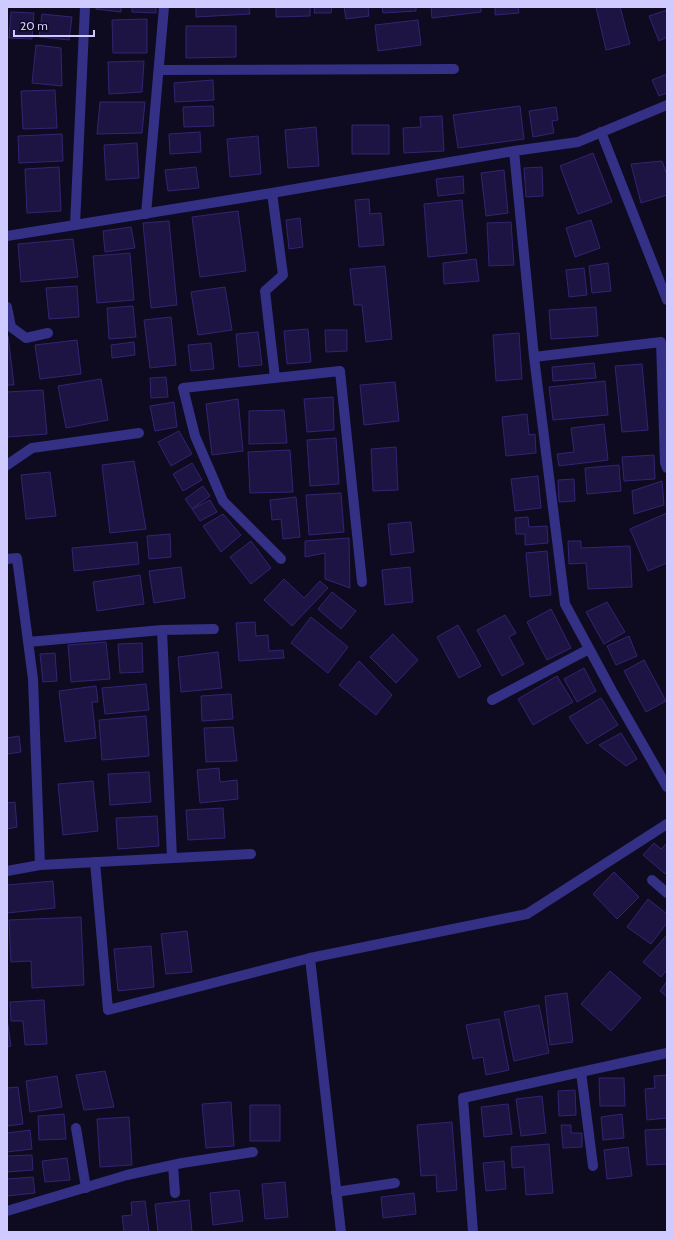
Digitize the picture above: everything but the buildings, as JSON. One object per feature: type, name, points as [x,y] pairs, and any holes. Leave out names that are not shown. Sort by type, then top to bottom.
[{"type":"street","points":[[75,225],[85,7]]},
{"type":"street","points":[[146,214],[164,7]]},
{"type":"street","points":[[159,70],[454,69]]},
{"type":"street","points":[[7,236],[578,142],[667,104]]},
{"type":"street","points":[[600,132],[667,300]]},
{"type":"street","points":[[514,152],[534,357],[565,604],[667,787]]},
{"type":"street","points":[[272,193],[283,275],[265,291],[275,378]]},
{"type":"street","points":[[7,307],[11,327],[26,338],[48,333]]},
{"type":"street","points":[[534,357],[664,341],[665,463],[667,468]]},
{"type":"street","points":[[281,559],[223,501],[195,436],[183,388],[340,371],[362,582]]},
{"type":"street","points":[[7,465],[32,448],[139,433]]},
{"type":"street","points":[[7,559],[17,558],[33,679],[40,864]]},
{"type":"street","points":[[28,642],[162,630],[214,629]]},
{"type":"street","points":[[162,630],[172,858]]},
{"type":"street","points":[[492,700],[589,649]]},
{"type":"street","points":[[95,862],[108,1010],[310,958],[527,914],[667,824]]},
{"type":"street","points":[[7,870],[40,864],[251,854]]},
{"type":"street","points":[[652,880],[667,893]]},
{"type":"street","points":[[310,958],[341,1232]]},
{"type":"street","points":[[473,1232],[463,1098],[667,1053]]},
{"type":"street","points":[[581,1072],[594,1166]]},
{"type":"street","points":[[76,1128],[86,1188]]},
{"type":"street","points":[[7,1211],[127,1175],[173,1165],[254,1152]]},
{"type":"street","points":[[173,1165],[175,1193]]},
{"type":"street","points":[[336,1192],[395,1183]]}]
